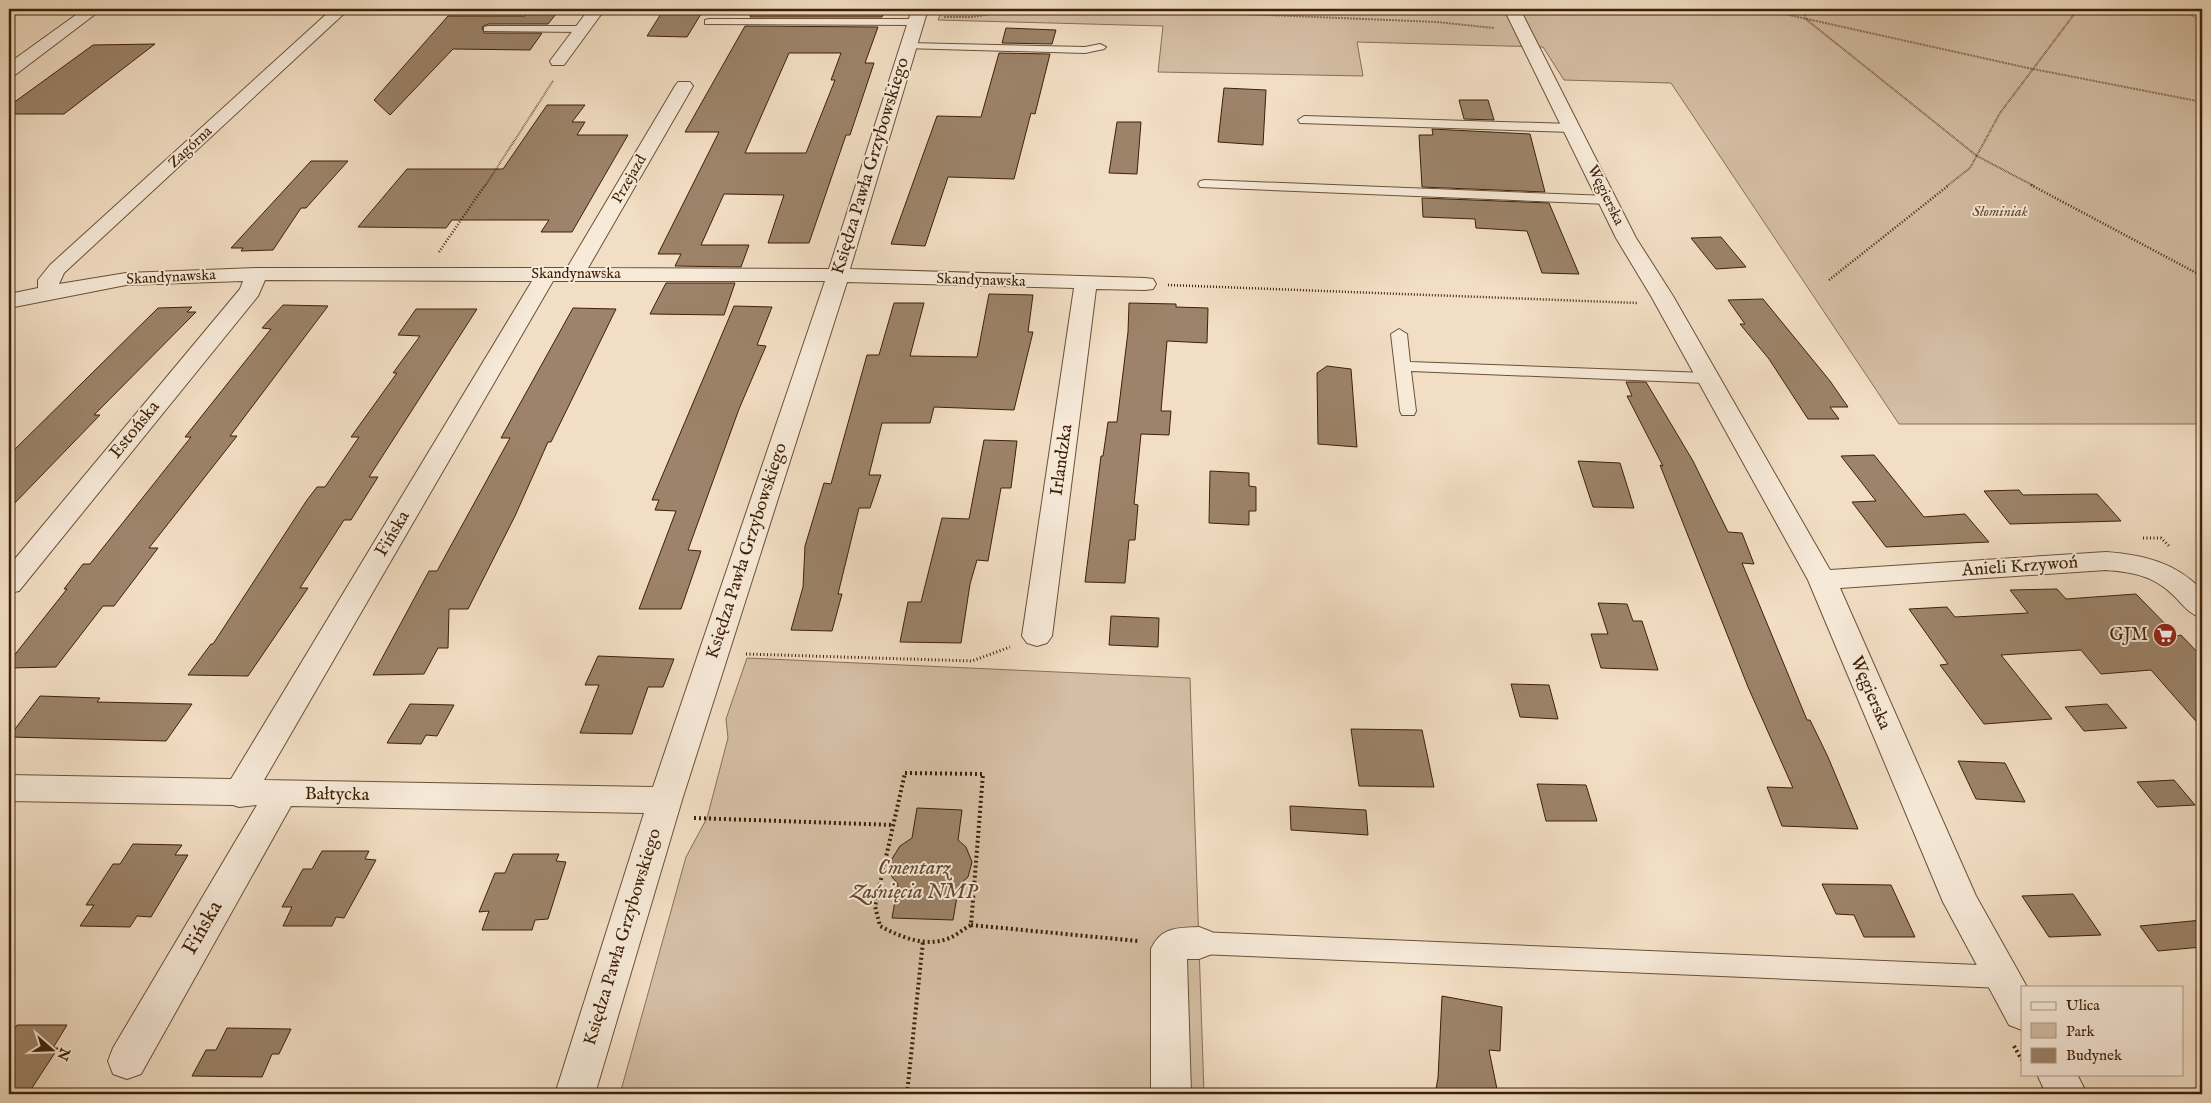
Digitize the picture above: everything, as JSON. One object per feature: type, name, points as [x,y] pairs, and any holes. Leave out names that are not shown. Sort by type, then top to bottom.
[{"type":"street","points":[[9,71],[94,9]]},
{"type":"street","name":"Zagórna","points":[[48,292],[49,280],[57,269],[341,9]]},
{"type":"street","points":[[558,61],[597,9]]},
{"type":"street","name":"Węgierska","points":[[1512,9],[1641,268],[1666,304],[1706,378],[1822,580],[1961,902],[2021,1011]]},
{"type":"street","name":"Księdza Pawła Grzybowskiego","points":[[575,1094],[664,800],[838,275],[917,16]]},
{"type":"street","name":"Przejazd","points":[[574,273],[684,86]]},
{"type":"street","name":"Fińska","points":[[239,794],[546,273]]},
{"type":"street","name":"Skandynawska","points":[[9,301],[48,292],[126,279],[257,274],[574,273],[838,275],[1145,284]]},
{"type":"street","name":"Estońska","points":[[9,584],[250,291],[257,274]]},
{"type":"street","name":"Irlandzka","points":[[1037,636],[1086,283]]},
{"type":"street","name":"Anieli Krzywoń","points":[[1822,580],[2106,561],[2134,563],[2161,571],[2182,584],[2202,608]]},
{"type":"street","name":"Bałtycka","points":[[9,788],[280,795],[664,800]]},
{"type":"street","name":"Fińska","points":[[127,1061],[280,795]]},
{"type":"street","points":[[1171,1094],[1184,946]]},
{"type":"street","points":[[2057,1076],[2067,1094]]},
{"type":"lane","points":[[709,22],[917,16]]},
{"type":"lane","points":[[488,29],[582,29]]},
{"type":"lane","points":[[907,48],[1085,50],[1100,47]]},
{"type":"lane","points":[[907,48],[1039,56]]},
{"type":"lane","points":[[1304,120],[1572,128]]},
{"type":"lane","points":[[1205,184],[1608,200]]},
{"type":"lane","points":[[1399,334],[1408,411]]},
{"type":"lane","points":[[1403,366],[1706,378]]},
{"type":"lane","points":[[1184,946],[2002,977]]},
{"type":"path","points":[[917,16],[973,17],[1017,9]]},
{"type":"path","points":[[1228,9],[1242,14],[1437,22],[1521,30]]},
{"type":"path","points":[[1762,9],[2032,69],[2202,102]]},
{"type":"path","points":[[1801,9],[1807,20],[1977,156],[2202,276]]},
{"type":"path","points":[[1829,280],[1970,168],[2000,114],[2078,9]]},
{"type":"path","points":[[424,274],[518,138],[560,70],[558,61]]},
{"type":"path","points":[[1145,284],[1666,304]]},
{"type":"path","points":[[2142,538],[2162,538],[2173,550]]},
{"type":"path","points":[[713,652],[972,661],[1037,636]]},
{"type":"path","points":[[971,925],[983,774],[905,773],[875,906],[880,926],[896,935],[923,941],[946,939],[971,925],[1184,946]]},
{"type":"path","points":[[707,818],[894,825]]},
{"type":"path","points":[[907,1094],[923,941]]},
{"type":"green space","name":"Słominiak","points":[[942,9],[2182,9],[2202,22],[2202,424],[1899,424],[1671,83],[1564,80],[1543,47],[1357,42],[1363,76],[1158,72],[1163,26],[938,20]]},
{"type":"green space","name":"Cmentarz Zaśnięcia NMP","points":[[747,658],[1190,678],[1204,1094],[620,1094],[686,857],[707,818],[728,738],[726,719]]},
{"type":"building","points":[[530,9],[560,9],[548,24],[488,24],[482,27],[484,33],[542,33],[530,50],[453,49],[390,115],[374,100],[448,16],[525,16]]},
{"type":"building","points":[[664,9],[704,9],[687,37],[647,36]]},
{"type":"building","points":[[754,9],[885,9],[882,17],[750,17]]},
{"type":"building","points":[[745,26],[878,27],[865,63],[874,63],[850,135],[846,135],[809,243],[768,243],[784,195],[724,194],[701,245],[749,245],[741,267],[675,266],[681,254],[658,254],[719,132],[685,132]],"holes":[[[789,53],[841,53],[831,80],[835,80],[806,153],[745,153]]]},
{"type":"building","points":[[1006,28],[1056,30],[1052,44],[1002,43]]},
{"type":"building","points":[[155,44],[64,114],[9,114],[9,106],[93,45]]},
{"type":"building","points":[[999,53],[1050,54],[1035,114],[1031,113],[1014,179],[948,177],[925,246],[891,244],[937,116],[981,117]]},
{"type":"building","points":[[1224,88],[1266,90],[1263,145],[1218,142]]},
{"type":"building","points":[[1459,100],[1488,100],[1494,120],[1464,119]]},
{"type":"building","points":[[547,105],[585,105],[572,122],[585,122],[577,135],[628,135],[572,232],[541,232],[549,220],[452,220],[446,228],[358,227],[407,169],[503,169]]},
{"type":"building","points":[[1117,122],[1141,122],[1137,174],[1109,173]]},
{"type":"building","points":[[1432,129],[1530,134],[1545,192],[1422,187],[1419,135],[1433,135]]},
{"type":"building","points":[[311,161],[348,161],[306,208],[301,208],[273,250],[241,251],[243,248],[231,248]]},
{"type":"building","points":[[1422,198],[1549,203],[1579,274],[1542,273],[1527,231],[1476,228],[1475,219],[1423,217]]},
{"type":"building","points":[[1721,237],[1746,267],[1716,269],[1691,238]]},
{"type":"building","points":[[666,283],[735,283],[724,315],[650,314]]},
{"type":"building","points":[[989,294],[1033,295],[1028,332],[1033,332],[1014,410],[934,407],[930,423],[882,423],[869,475],[881,475],[870,508],[859,508],[838,594],[842,594],[832,631],[791,630],[803,587],[805,546],[824,483],[831,484],[867,355],[879,355],[894,303],[924,303],[910,356],[977,357]]},
{"type":"building","points":[[1763,299],[1830,381],[1848,407],[1830,407],[1839,419],[1808,419],[1769,359],[1740,324],[1745,324],[1728,300]]},
{"type":"building","points":[[1129,303],[1176,304],[1176,307],[1208,308],[1207,343],[1167,341],[1161,411],[1171,411],[1169,435],[1141,434],[1134,504],[1138,505],[1135,540],[1129,540],[1125,583],[1085,582],[1101,456],[1103,456],[1108,422],[1117,422],[1128,332]]},
{"type":"building","points":[[283,305],[328,306],[230,436],[237,436],[149,548],[158,548],[114,606],[103,606],[56,667],[9,668],[9,662],[67,589],[64,589],[83,564],[90,564],[191,437],[185,437],[271,329],[262,328]]},
{"type":"building","points":[[734,306],[772,307],[757,345],[766,346],[739,409],[688,550],[701,551],[681,609],[639,609],[676,511],[655,510],[659,500],[652,500]]},
{"type":"building","points":[[192,307],[187,312],[196,312],[94,415],[100,415],[9,509],[9,455],[158,308]]},
{"type":"building","points":[[573,308],[616,309],[551,442],[548,442],[515,516],[468,609],[449,609],[448,648],[438,648],[424,674],[373,675],[429,571],[437,571],[510,438],[501,438]]},
{"type":"building","points":[[416,309],[477,309],[369,477],[378,477],[351,520],[344,520],[300,588],[308,588],[248,676],[188,675],[211,644],[213,644],[307,500],[317,487],[325,487],[359,437],[351,437],[397,373],[393,373],[420,336],[398,335]]},
{"type":"building","points":[[1327,366],[1351,369],[1357,447],[1318,444],[1317,373]]},
{"type":"building","points":[[1626,382],[1646,382],[1693,461],[1728,532],[1742,533],[1754,564],[1742,563],[1807,720],[1810,720],[1828,757],[1858,829],[1782,826],[1767,787],[1793,788],[1748,687],[1660,465],[1663,466],[1627,396],[1632,396]]},
{"type":"building","points":[[984,440],[1017,441],[1011,488],[1001,488],[988,561],[977,560],[970,584],[961,643],[900,642],[908,602],[921,602],[942,518],[969,519]]},
{"type":"building","points":[[1874,455],[1924,517],[1965,514],[1989,542],[1886,547],[1852,502],[1876,501],[1841,456]]},
{"type":"building","points":[[1578,461],[1620,463],[1634,508],[1593,507]]},
{"type":"building","points":[[1210,471],[1249,473],[1249,486],[1256,487],[1256,511],[1249,511],[1249,525],[1209,523]]},
{"type":"building","points":[[2019,490],[2023,495],[2097,494],[2121,521],[2010,524],[1984,491]]},
{"type":"building","points":[[2057,589],[2066,599],[2136,594],[2177,636],[2181,635],[2202,657],[2202,728],[2151,670],[2101,674],[2081,650],[2001,655],[2052,719],[1984,724],[1940,665],[1948,664],[1909,609],[1947,607],[1955,617],[2028,613],[2010,590]]},
{"type":"building","points":[[1598,603],[1627,604],[1633,621],[1642,621],[1658,670],[1601,668],[1591,634],[1608,634]]},
{"type":"building","points":[[1111,616],[1159,618],[1158,647],[1109,645]]},
{"type":"building","points":[[598,656],[674,659],[663,687],[648,687],[632,734],[580,733],[599,685],[585,685]]},
{"type":"building","points":[[1511,684],[1549,685],[1558,719],[1520,717]]},
{"type":"building","points":[[40,696],[100,698],[97,702],[192,704],[166,741],[9,737]]},
{"type":"building","points":[[410,704],[454,705],[437,736],[426,735],[421,744],[387,743]]},
{"type":"building","points":[[2107,704],[2127,728],[2084,731],[2065,707]]},
{"type":"building","points":[[1351,729],[1422,730],[1434,787],[1359,786]]},
{"type":"building","points":[[1958,761],[2005,763],[2025,802],[1976,799]]},
{"type":"building","points":[[2174,780],[2195,805],[2157,807],[2137,782]]},
{"type":"building","points":[[1537,784],[1586,785],[1597,821],[1546,821]]},
{"type":"building","points":[[1290,806],[1366,810],[1368,835],[1291,830]]},
{"type":"building","points":[[917,808],[962,810],[958,840],[966,847],[972,862],[968,877],[959,885],[953,920],[892,918],[898,884],[892,877],[890,862],[900,846],[912,838]]},
{"type":"building","points":[[133,844],[182,845],[175,855],[188,855],[151,917],[137,916],[130,927],[80,926],[94,905],[86,905],[113,864],[120,864]]},
{"type":"building","points":[[322,851],[369,851],[365,859],[376,860],[344,918],[336,917],[332,926],[283,926],[292,907],[282,907],[303,869],[312,869]]},
{"type":"building","points":[[513,854],[559,854],[556,861],[566,862],[548,919],[535,920],[532,930],[482,930],[489,911],[479,912],[495,873],[505,873]]},
{"type":"building","points":[[1822,884],[1891,885],[1915,937],[1864,937],[1854,915],[1836,914]]},
{"type":"building","points":[[2073,894],[2101,935],[2049,937],[2022,896]]},
{"type":"building","points":[[2202,920],[2202,947],[2158,951],[2140,926]]},
{"type":"building","points":[[1442,996],[1502,1007],[1500,1051],[1489,1050],[1498,1094],[1435,1094],[1438,1078]]},
{"type":"building","points":[[17,1025],[67,1025],[53,1048],[58,1048],[28,1094],[9,1094],[9,1037]]},
{"type":"building","points":[[227,1028],[291,1029],[279,1054],[272,1054],[262,1077],[192,1076],[206,1050],[216,1050]]},
{"type":"place","name":"GJM","points":[[2165,635]]}]
